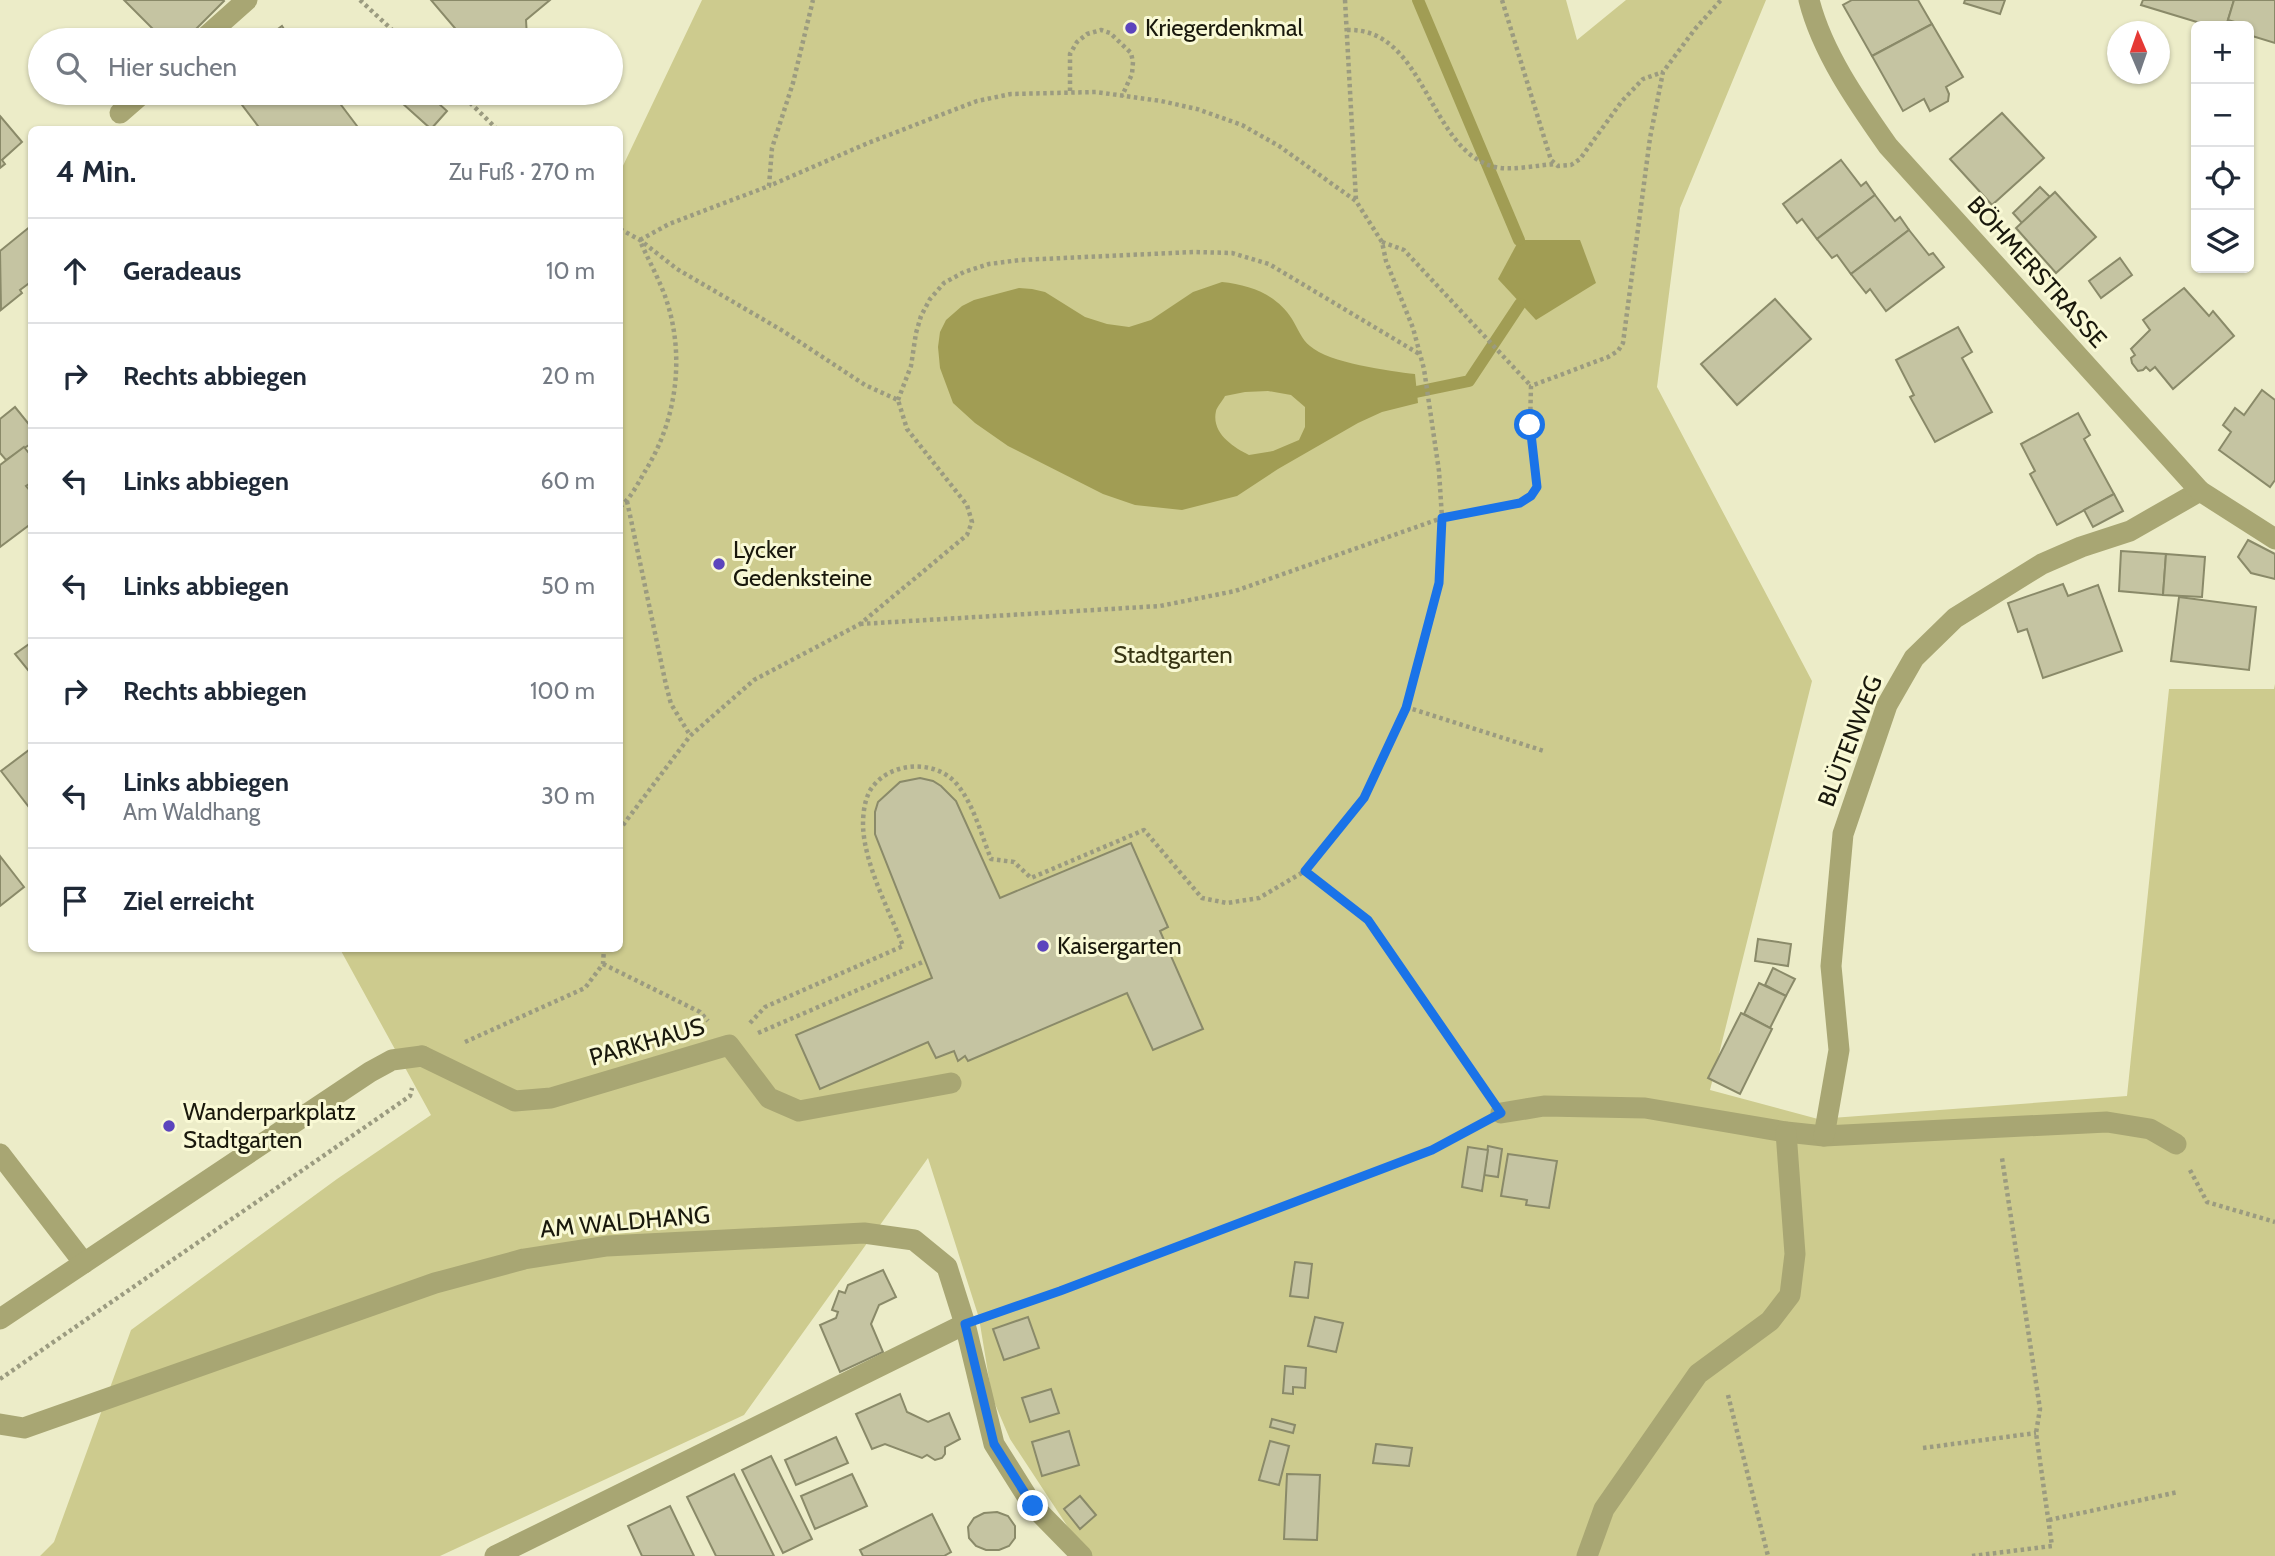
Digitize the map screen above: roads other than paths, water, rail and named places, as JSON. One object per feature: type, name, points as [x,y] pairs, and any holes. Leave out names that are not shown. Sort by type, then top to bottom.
[{"type":"street","points":[[216,28],[247,0]]},
{"type":"street","name":"BÖHMERSTRASSE","points":[[1809,0],[1813,17],[1851,93],[1888,146],[2200,491],[2275,539]]},
{"type":"street","points":[[120,113],[129,105]]},
{"type":"street","name":"BLÜTENWEG","points":[[1824,1136],[1839,1050],[1831,966],[1843,834],[1887,705],[1913,658],[1955,618],[2042,564],[2130,531],[2200,491]]},
{"type":"street","name":"PARKHAUS","points":[[83,1263],[392,1060],[422,1056],[515,1101],[551,1098],[729,1045],[769,1098],[799,1111],[951,1083]]},
{"type":"street","points":[[1501,1113],[1544,1106],[1645,1108],[1824,1136],[2107,1122],[2150,1129],[2176,1144]]},
{"type":"street","points":[[1587,1556],[1604,1509],[1698,1374],[1770,1321],[1790,1295],[1795,1254],[1786,1132]]},
{"type":"street","points":[[0,1154],[83,1263],[0,1319]]},
{"type":"street","name":"AM WALDHANG","points":[[0,1424],[24,1428],[435,1283],[524,1259],[607,1246],[864,1233],[914,1240],[947,1267],[965,1324],[994,1444],[1033,1506],[1082,1556]]},
{"type":"street","points":[[495,1556],[965,1324]]},
{"type":"waterway","points":[[1418,0],[1519,240]]},
{"type":"waterway","points":[[1416,392],[1469,381],[1520,304]]},
{"type":"place","name":"Kriegerdenkmal","points":[[1131,28]]},
{"type":"place","name":"Lycker Gedenksteine","points":[[719,564]]},
{"type":"place","name":"Kaisergarten","points":[[1043,946]]},
{"type":"place","name":"Wanderparkplatz Stadtgarten","points":[[169,1126]]},
{"type":"park label","name":"Stadtgarten","points":[[1173,655]]}]
